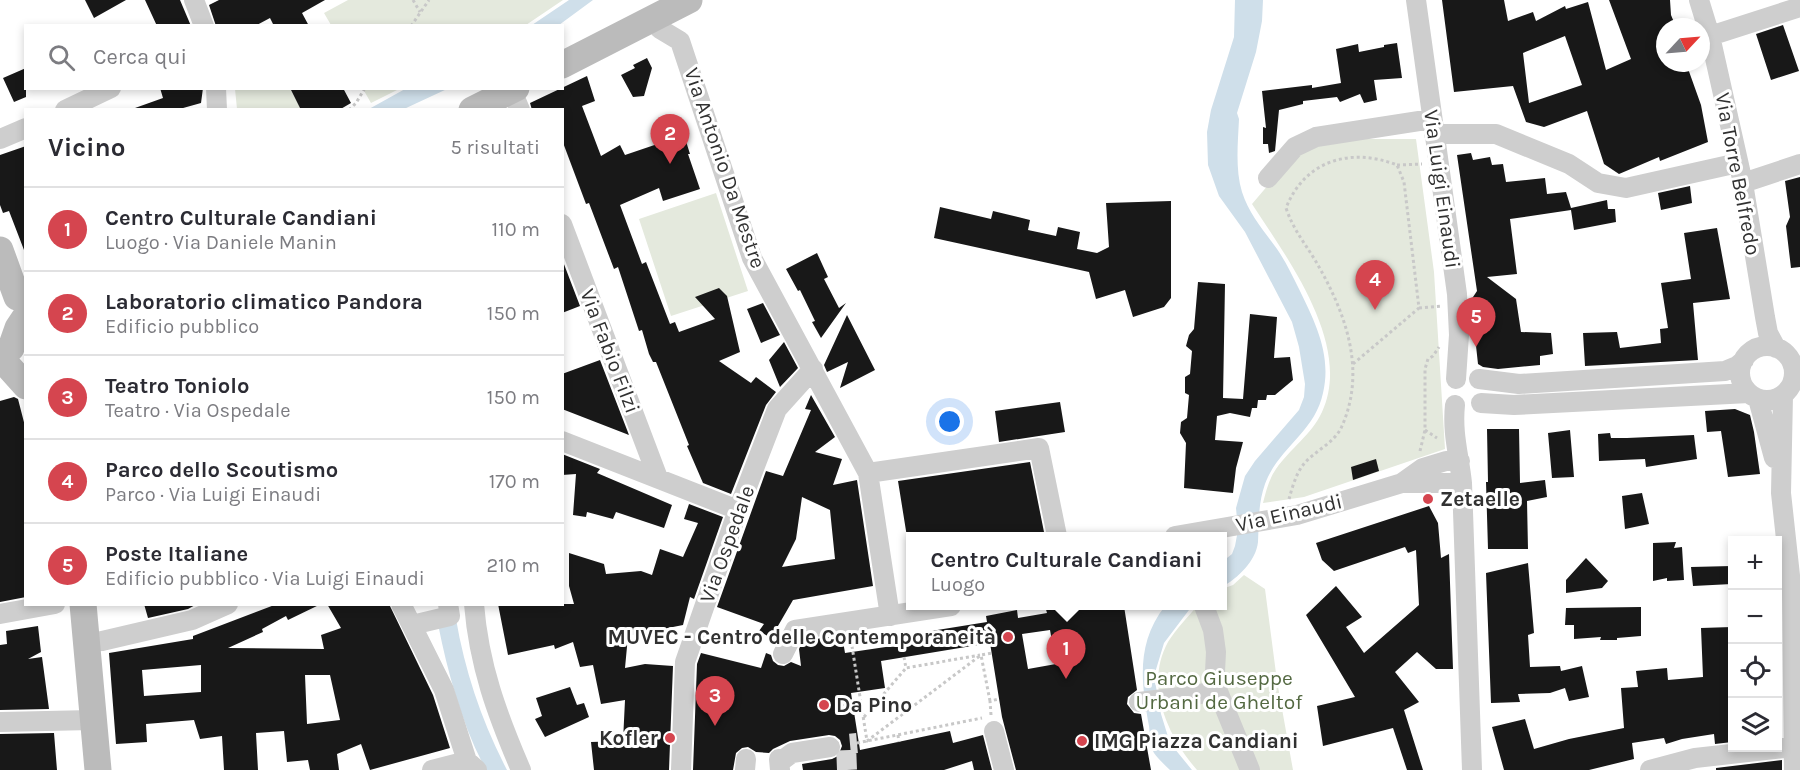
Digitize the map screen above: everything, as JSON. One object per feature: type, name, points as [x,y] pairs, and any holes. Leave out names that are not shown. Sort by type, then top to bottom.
[{"type":"street","points":[[194,0],[203,24]]},
{"type":"street","points":[[564,64],[689,0]]},
{"type":"street","name":"Via Luigi Einaudi","points":[[1416,0],[1458,306],[1456,379]]},
{"type":"street","name":"Via Torre Belfredo","points":[[1699,0],[1704,18]]},
{"type":"street","points":[[1710,36],[1800,7]]},
{"type":"street","name":"Via Antonio Da Mestre","points":[[660,29],[680,41],[752,258],[868,473]]},
{"type":"street","name":"Via Torre Belfredo","points":[[1710,36],[1743,183],[1764,317],[1768,333],[1787,353]]},
{"type":"street","points":[[69,108],[107,90]]},
{"type":"street","points":[[216,90],[217,108]]},
{"type":"street","points":[[477,108],[516,96]]},
{"type":"street","points":[[1268,178],[1295,147],[1316,137],[1433,127],[1496,134],[1569,164],[1598,183],[1610,187],[1626,188],[1738,163]]},
{"type":"street","points":[[0,139],[24,129]]},
{"type":"street","points":[[1743,183],[1800,164]]},
{"type":"street","name":"Via Fabio Filzi","points":[[564,229],[658,478]]},
{"type":"street","points":[[0,250],[24,352]]},
{"type":"street","points":[[17,317],[24,371]]},
{"type":"street","points":[[1781,493],[1794,373],[1787,353],[1766,346],[1756,349],[1731,370],[1519,384],[1479,379],[1467,375],[1452,383],[1450,394],[1469,405],[1514,405],[1754,396],[1768,400],[1791,388]]},
{"type":"street","points":[[1744,360],[1741,378],[1754,396],[1781,493],[1792,594],[1794,770]]},
{"type":"street","name":"Via Ospedale","points":[[681,770],[685,662],[734,508],[777,409],[813,369]]},
{"type":"street","points":[[1472,770],[1462,483],[1459,457],[1463,444],[1464,420],[1469,405],[1485,393],[1479,379]]},
{"type":"street","points":[[564,442],[734,508]]},
{"type":"street","points":[[890,616],[868,473],[1039,448],[1056,532]]},
{"type":"street","points":[[1402,483],[1423,468],[1459,457]]},
{"type":"street","points":[[1402,483],[1462,483]]},
{"type":"street","name":"Via Einaudi","points":[[1206,532],[1284,518],[1402,483]]},
{"type":"street","points":[[0,614],[44,606]]},
{"type":"street","points":[[84,606],[98,770]]},
{"type":"street","points":[[88,642],[102,641],[192,620],[224,606]]},
{"type":"street","points":[[402,606],[444,690],[472,765],[432,770]]},
{"type":"street","points":[[412,625],[449,610],[474,609],[483,668],[521,770]]},
{"type":"street","points":[[783,654],[795,630],[927,610]]},
{"type":"street","points":[[1206,610],[1213,630],[1217,689],[1250,770]]},
{"type":"street","points":[[1139,702],[1197,695],[1217,689]]},
{"type":"street","points":[[0,722],[93,720]]},
{"type":"street","points":[[993,724],[1004,770]]},
{"type":"street","points":[[780,770],[779,759],[784,759],[792,753],[830,747]]},
{"type":"street","points":[[1650,770],[1695,758],[1793,747]]},
{"type":"path","points":[[413,0],[420,12]]},
{"type":"path","points":[[412,24],[428,1]]},
{"type":"path","points":[[351,108],[364,90]]},
{"type":"path","points":[[1284,518],[1291,492],[1303,464],[1341,429],[1352,393],[1353,364],[1352,349],[1340,310],[1316,262],[1292,226],[1286,208],[1292,192],[1309,174],[1324,164],[1341,158],[1365,157],[1397,165],[1438,162]]},
{"type":"path","points":[[1353,364],[1419,308],[1404,182],[1397,165]]},
{"type":"path","points":[[1420,453],[1425,430],[1425,369],[1428,359],[1440,346]]},
{"type":"path","points":[[1425,430],[1440,439]]},
{"type":"path","points":[[850,632],[867,741]]},
{"type":"path","points":[[863,717],[906,668],[992,653]]},
{"type":"path","points":[[867,741],[981,655]]},
{"type":"path","points":[[857,743],[898,735],[993,724],[981,655]]},
{"type":"path","points":[[904,657],[906,668]]},
{"type":"path","points":[[990,701],[999,699]]},
{"type":"path","points":[[898,735],[899,742]]},
{"type":"green space","points":[[348,0],[563,0],[527,24],[330,24],[324,13]]},
{"type":"green space","points":[[235,90],[291,90],[300,108],[237,108]]},
{"type":"green space","points":[[364,90],[397,90],[371,103]]},
{"type":"green space","points":[[1318,139],[1416,139],[1434,272],[1445,449],[1304,497],[1263,503],[1276,469],[1313,427],[1322,412],[1329,386],[1329,359],[1323,331],[1312,303],[1298,276],[1252,204],[1297,151]]},
{"type":"green space","points":[[716,193],[748,291],[671,316],[639,219]]},
{"type":"green space","name":"Parco Giuseppe Urbani de Gheltof","points":[[1244,575],[1265,589],[1277,681],[1293,770],[1197,770],[1177,742],[1163,710],[1158,676],[1161,658],[1168,642],[1194,610],[1227,610],[1227,587]]},
{"type":"shaded area","points":[[569,0],[593,0],[560,24],[533,24]]},
{"type":"shaded area","points":[[1235,0],[1263,0],[1262,21],[1256,52],[1237,113],[1239,119],[1238,174],[1249,208],[1283,259],[1311,314],[1324,352],[1325,379],[1319,407],[1305,429],[1278,460],[1265,484],[1260,506],[1257,549],[1254,556],[1240,574],[1227,584],[1227,558],[1232,554],[1235,546],[1238,530],[1236,508],[1245,476],[1299,410],[1304,397],[1305,384],[1292,322],[1245,232],[1219,196],[1208,165],[1207,132],[1211,110],[1234,37]]},
{"type":"shaded area","points":[[403,90],[445,90],[406,108],[371,108]]},
{"type":"shaded area","points":[[1162,610],[1189,610],[1164,643],[1154,676],[1161,714],[1170,743],[1192,770],[1170,770],[1154,753],[1151,743],[1144,694],[1143,663],[1149,634]]},
{"type":"shaded area","points":[[456,619],[464,658],[476,696],[507,770],[486,770],[463,717],[446,662],[438,624]]},
{"type":"building","points":[[85,0],[126,0],[94,18]]},
{"type":"building","points":[[145,0],[180,0],[190,24],[156,24]]},
{"type":"building","points":[[219,0],[325,0],[302,13],[308,24],[273,24],[270,18],[259,24],[215,24],[209,5]]},
{"type":"building","points":[[1442,0],[1504,0],[1508,21],[1533,12],[1536,21],[1565,6],[1566,9],[1588,2],[1606,70],[1631,59],[1609,0],[1670,0],[1672,18],[1656,18],[1656,72],[1689,72],[1701,105],[1708,142],[1660,161],[1659,157],[1619,174],[1604,164],[1587,111],[1544,127],[1526,122],[1513,86],[1454,92]],"holes":[[[1565,36],[1582,85],[1529,103],[1523,53]]]},
{"type":"building","points":[[1783,25],[1799,71],[1771,80],[1756,34]]},
{"type":"building","points":[[1397,43],[1402,78],[1374,80],[1377,100],[1364,103],[1360,94],[1340,102],[1337,97],[1303,101],[1303,104],[1279,110],[1275,151],[1269,153],[1268,144],[1263,144],[1263,127],[1266,128],[1262,91],[1312,85],[1312,88],[1341,83],[1336,49],[1358,44],[1359,52]]},
{"type":"building","points":[[647,58],[652,68],[644,96],[633,97],[621,75],[635,68],[633,65]]},
{"type":"building","points":[[24,69],[26,97],[14,102],[3,78]]},
{"type":"building","points":[[587,76],[595,101],[582,106],[601,156],[620,145],[625,155],[684,135],[700,189],[663,201],[659,188],[620,205],[642,264],[646,262],[670,324],[675,322],[679,332],[715,319],[695,297],[719,288],[727,296],[740,352],[719,361],[751,383],[756,377],[776,392],[766,405],[731,494],[703,483],[656,362],[653,362],[649,354],[642,330],[639,331],[618,267],[614,269],[564,145],[564,108],[531,108],[530,103],[557,90],[564,90],[564,87]]},
{"type":"building","points":[[161,90],[203,90],[201,103],[183,108],[135,108],[163,98]]},
{"type":"building","points":[[291,90],[344,90],[351,103],[342,108],[300,108]]},
{"type":"building","points":[[24,147],[24,250],[9,211],[3,213],[0,205],[0,155]]},
{"type":"building","points":[[1471,153],[1473,160],[1490,157],[1492,165],[1503,164],[1506,182],[1545,178],[1547,194],[1566,192],[1571,208],[1607,200],[1608,209],[1615,209],[1616,222],[1574,230],[1571,210],[1510,219],[1517,274],[1487,277],[1516,299],[1521,332],[1551,333],[1553,354],[1540,356],[1540,365],[1498,369],[1478,364],[1471,300],[1477,291],[1457,155]]},
{"type":"building","points":[[1800,177],[1800,267],[1791,268],[1786,226],[1790,217],[1785,181]]},
{"type":"building","points":[[1690,186],[1692,203],[1661,210],[1658,193]]},
{"type":"building","points":[[1171,201],[1171,298],[1164,307],[1133,317],[1125,290],[1096,299],[1089,272],[934,238],[940,207],[991,219],[993,211],[1030,220],[1028,230],[1056,236],[1058,227],[1080,232],[1077,249],[1097,253],[1109,247],[1106,203]]},
{"type":"building","points":[[1717,228],[1730,299],[1693,303],[1698,360],[1585,366],[1583,333],[1617,332],[1620,348],[1661,343],[1660,329],[1668,328],[1661,283],[1691,279],[1684,233]]},
{"type":"building","points":[[817,253],[828,277],[824,279],[839,308],[846,303],[821,338],[812,322],[815,321],[800,290],[798,291],[786,269]]},
{"type":"building","points":[[564,264],[580,306],[564,312]]},
{"type":"building","points":[[1198,282],[1225,284],[1223,398],[1243,399],[1250,314],[1277,317],[1274,358],[1290,357],[1293,380],[1275,395],[1267,395],[1266,400],[1258,400],[1257,408],[1252,408],[1250,417],[1230,413],[1217,416],[1215,440],[1243,442],[1236,468],[1233,493],[1184,488],[1186,443],[1180,433],[1181,422],[1187,418],[1189,395],[1185,393],[1185,377],[1190,374],[1192,351],[1186,346],[1189,335],[1194,329]]},
{"type":"building","points":[[763,303],[780,335],[761,343],[747,309]]},
{"type":"building","points":[[847,315],[875,370],[840,388],[848,362],[827,372],[824,365]]},
{"type":"building","points":[[784,342],[798,368],[780,387],[769,360]]},
{"type":"building","points":[[600,360],[629,435],[564,410],[564,373]]},
{"type":"building","points":[[811,395],[835,437],[815,452],[842,459],[833,485],[857,480],[873,586],[793,600],[771,638],[759,631],[764,624],[717,607],[766,471],[783,476],[811,410],[805,409]],"holes":[[[802,497],[830,510],[835,559],[782,567],[796,539]]]},
{"type":"building","points":[[14,397],[18,399],[24,422],[24,597],[0,602],[0,401]]},
{"type":"building","points":[[1060,402],[1065,432],[999,442],[995,411]]},
{"type":"building","points":[[1735,409],[1750,415],[1760,474],[1728,477],[1721,431],[1707,432],[1705,411]]},
{"type":"building","points":[[1487,429],[1519,429],[1520,483],[1545,480],[1547,497],[1527,501],[1528,549],[1488,549]]},
{"type":"building","points":[[1570,430],[1574,477],[1552,478],[1548,433]]},
{"type":"building","points":[[1610,433],[1611,438],[1694,435],[1697,459],[1646,467],[1645,459],[1599,461],[1598,434]]},
{"type":"building","points":[[564,455],[600,469],[597,473],[672,505],[664,528],[616,512],[613,519],[587,512],[586,517],[573,515],[576,474],[564,475]]},
{"type":"building","points":[[1376,459],[1379,471],[1353,480],[1351,467]]},
{"type":"building","points":[[1030,462],[1044,532],[906,532],[898,481]]},
{"type":"building","points":[[1642,493],[1649,524],[1625,529],[1622,496]]},
{"type":"building","points":[[689,504],[723,517],[694,599],[690,597],[683,625],[628,636],[625,668],[645,664],[673,666],[669,770],[594,770],[591,742],[623,741],[625,700],[601,704],[593,665],[580,667],[573,642],[555,649],[554,645],[508,655],[498,606],[574,604],[569,586],[569,553],[604,564],[606,574],[641,571],[652,575],[660,549],[683,557],[698,523],[684,519]]},
{"type":"building","points":[[1429,506],[1438,523],[1441,558],[1449,554],[1453,669],[1436,669],[1417,652],[1395,672],[1419,702],[1404,710],[1423,770],[1407,770],[1393,728],[1323,746],[1317,706],[1355,697],[1306,615],[1336,586],[1362,617],[1346,627],[1364,653],[1419,605],[1416,550],[1408,553],[1405,547],[1334,571],[1322,560],[1316,543]]},
{"type":"building","points":[[1676,542],[1674,548],[1682,547],[1684,580],[1667,581],[1667,578],[1653,581],[1653,543]]},
{"type":"building","points":[[1586,558],[1608,581],[1602,588],[1566,593],[1566,580]]},
{"type":"building","points":[[1528,563],[1534,633],[1528,635],[1530,667],[1560,666],[1561,671],[1582,666],[1589,697],[1569,701],[1565,688],[1550,693],[1518,694],[1520,702],[1491,703],[1486,573]]},
{"type":"building","points":[[1728,566],[1728,584],[1693,586],[1691,567]]},
{"type":"building","points":[[145,606],[193,606],[188,609],[148,618]]},
{"type":"building","points":[[272,606],[317,606],[288,620],[286,616],[262,629],[263,632],[228,648],[324,649],[321,635],[341,628],[328,606],[390,606],[433,695],[450,748],[370,770],[361,744],[337,754],[339,770],[310,770],[308,760],[287,762],[284,731],[256,733],[258,770],[224,770],[222,736],[200,739],[194,720],[146,724],[147,742],[116,744],[109,653],[193,639],[193,636]],"holes":[[[201,665],[201,692],[144,696],[142,670]],[[305,675],[330,675],[340,720],[307,724]]]},
{"type":"building","points":[[1641,607],[1641,636],[1617,638],[1617,640],[1600,640],[1601,637],[1574,639],[1574,625],[1565,625],[1566,608]]},
{"type":"building","points":[[1017,610],[1018,618],[1047,613],[1046,610],[1125,610],[1137,690],[1128,697],[1127,704],[1134,713],[1141,714],[1151,770],[1016,770],[1002,717],[990,643],[881,661],[885,688],[851,693],[860,750],[950,731],[953,743],[983,735],[992,770],[974,770],[972,761],[944,770],[803,770],[802,764],[838,756],[842,746],[840,740],[829,735],[790,741],[769,753],[756,752],[748,747],[742,748],[736,753],[733,770],[693,770],[697,664],[701,653],[761,668],[766,653],[771,655],[773,661],[778,665],[784,666],[791,662],[801,666],[799,649],[803,641],[842,635],[845,653],[933,640],[931,631],[987,622],[986,616]],"holes":[[[1050,630],[1056,664],[1028,669],[1022,634]]]},
{"type":"building","points":[[38,626],[41,652],[28,659],[42,657],[49,709],[0,710],[0,645],[7,644],[6,631]]},
{"type":"building","points":[[1728,627],[1728,742],[1715,744],[1714,734],[1666,744],[1664,738],[1632,743],[1634,759],[1589,770],[1504,770],[1492,727],[1525,719],[1534,749],[1624,728],[1621,688],[1638,687],[1636,671],[1667,668],[1668,680],[1703,677],[1701,628]]},
{"type":"building","points":[[570,687],[577,705],[584,703],[589,717],[545,737],[535,719],[542,716],[536,698]]},
{"type":"building","points":[[54,733],[57,770],[0,770],[0,734]]},
{"type":"building","points":[[1782,760],[1782,770],[1716,770],[1716,768]]},
{"type":"tunnel","points":[[847,770],[846,744],[857,743]]},
{"type":"place","name":"Laboratorio climatico Pandora","points":[[670,164]]},
{"type":"place","name":"Parco dello Scoutismo","points":[[1375,310]]},
{"type":"place","name":"Poste Italiane","points":[[1476,347]]},
{"type":"place","name":"Zetaelle","points":[[1428,499]]},
{"type":"place","name":"MUVEC - Centro delle Contemporaneità","points":[[1008,637]]},
{"type":"place","name":"Centro Culturale Candiani","points":[[1066,679]]},
{"type":"place","name":"Da Pino","points":[[824,705]]},
{"type":"place","name":"Teatro Toniolo","points":[[715,726]]},
{"type":"place","name":"Kofler","points":[[670,738]]},
{"type":"place","name":"IMG Piazza Candiani","points":[[1082,741]]}]
